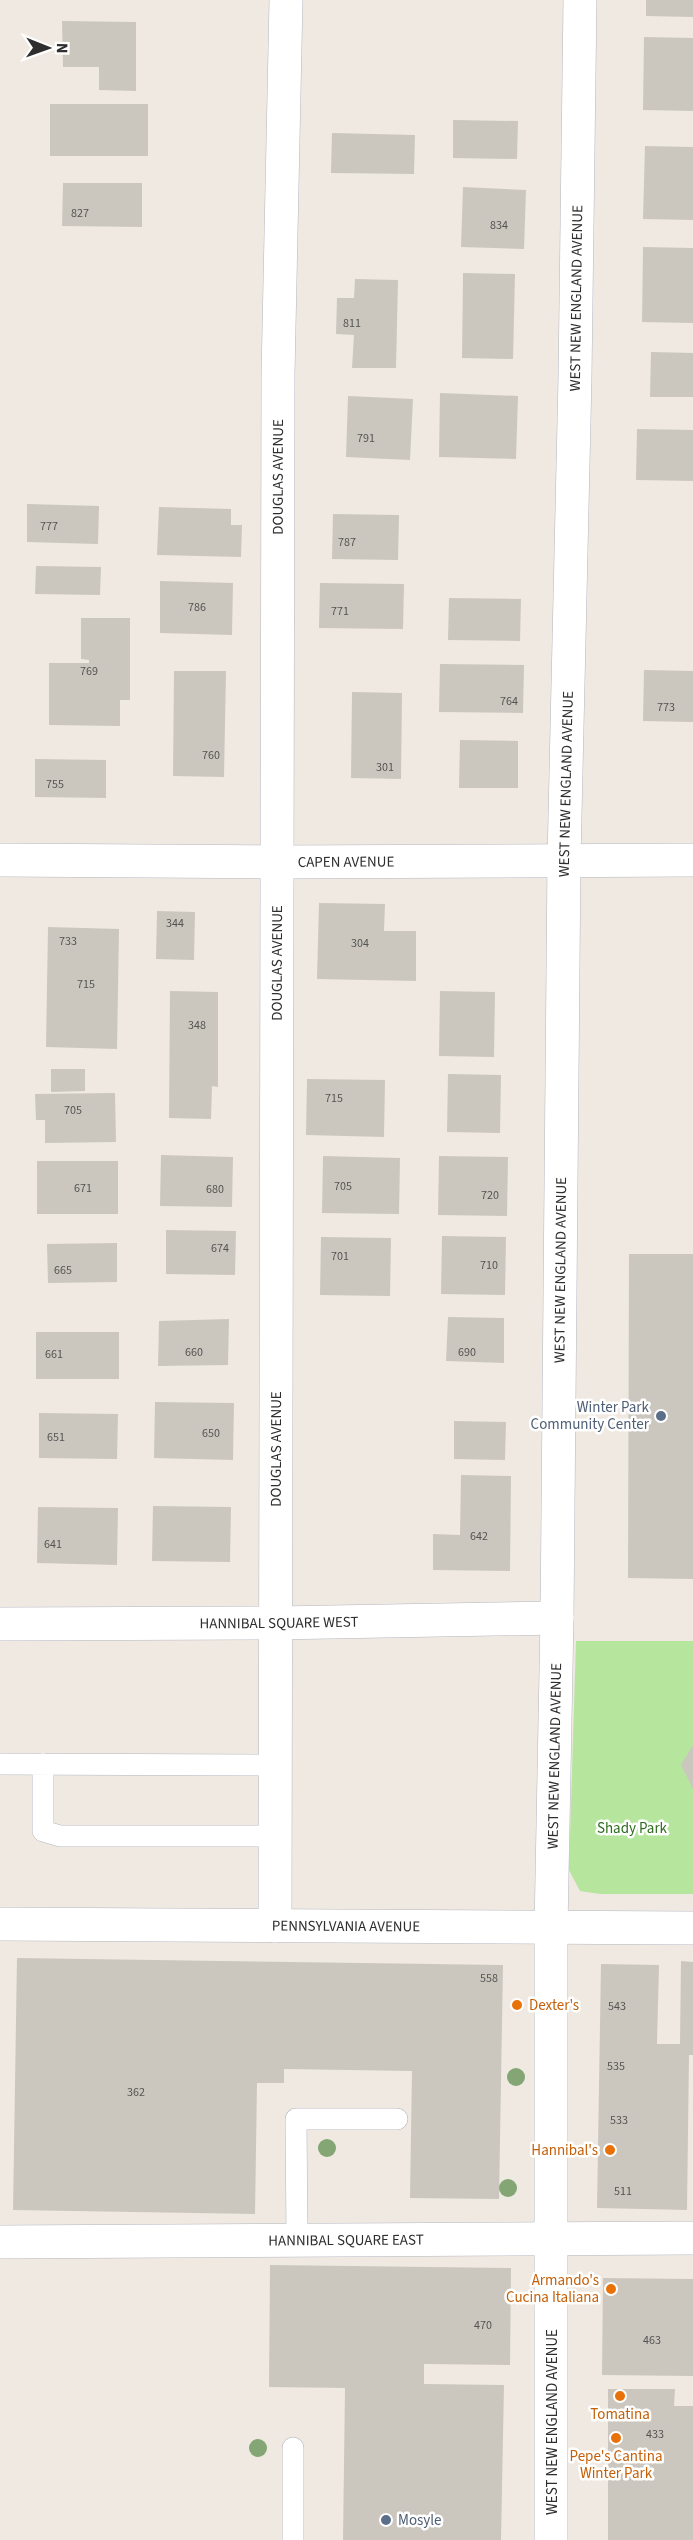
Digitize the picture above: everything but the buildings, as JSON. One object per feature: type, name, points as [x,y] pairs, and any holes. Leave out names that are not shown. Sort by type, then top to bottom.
[{"type":"street","name":"DOUGLAS AVENUE","points":[[275,1926],[278,375],[286,0]]},
{"type":"street","name":"WEST NEW ENGLAND AVENUE","points":[[551,2540],[551,1928],[557,1618],[564,860],[575,377],[580,0]]},
{"type":"street","name":"CAPEN AVENUE","points":[[0,860],[278,862],[693,860]]},
{"type":"street","name":"HANNIBAL SQUARE WEST","points":[[0,1624],[277,1623],[557,1618]]},
{"type":"street","name":"PENNSYLVANIA AVENUE","points":[[0,1924],[693,1928]]},
{"type":"street","name":"HANNIBAL SQUARE EAST","points":[[0,2242],[693,2238]]},
{"type":"lane","points":[[0,1764],[276,1765]]},
{"type":"lane","points":[[43,1764],[43,1831],[60,1836],[276,1836]]},
{"type":"lane","points":[[297,2240],[296,2119],[397,2119]]},
{"type":"lane","points":[[293,2448],[293,2540]]},
{"type":"green space","name":"Shady Park","points":[[576,1641],[693,1641],[693,1894],[600,1894],[580,1891],[569,1870]]},
{"type":"place","name":"Winter Park Community Center","points":[[661,1416]]},
{"type":"place","name":"Dexter's","points":[[517,2005]]},
{"type":"place","name":"Hannibal's","points":[[610,2150]]},
{"type":"place","name":"Armando's Cucina Italiana","points":[[611,2289]]},
{"type":"place","name":"Tomatina","points":[[620,2396]]},
{"type":"place","name":"Pepe's Cantina Winter Park","points":[[616,2438]]},
{"type":"place","name":"Mosyle","points":[[386,2520]]}]
